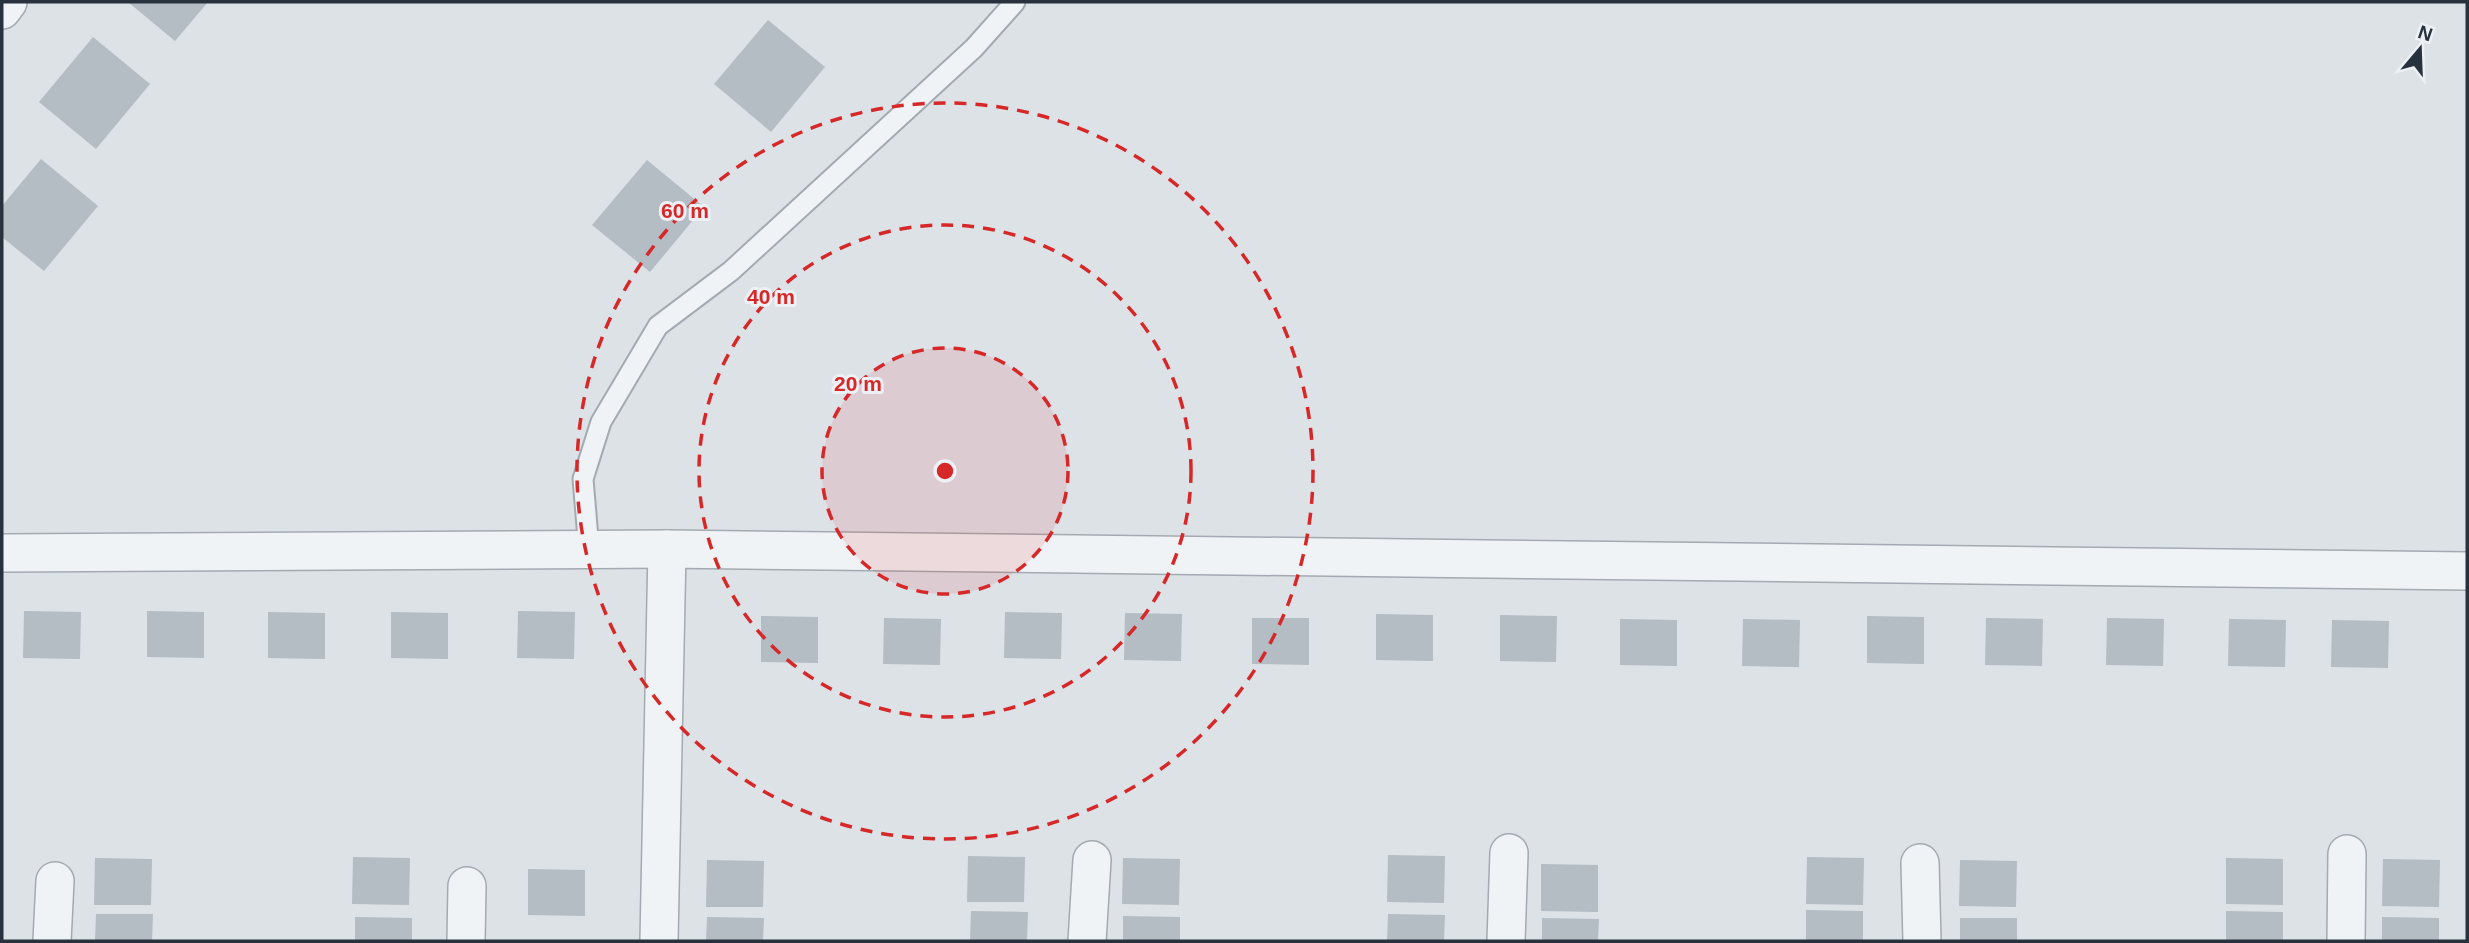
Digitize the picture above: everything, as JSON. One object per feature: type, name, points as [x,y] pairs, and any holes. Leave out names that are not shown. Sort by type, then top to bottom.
[{"type":"street","points":[[2,10],[8,2]]},
{"type":"street","points":[[659,941],[667,549]]},
{"type":"street","points":[[2,553],[667,549],[2467,571]]},
{"type":"street","points":[[1506,941],[1508,853]]},
{"type":"street","points":[[2346,941],[2347,854]]},
{"type":"street","points":[[1087,941],[1093,860]]},
{"type":"street","points":[[1920,863],[1922,941]]},
{"type":"street","points":[[52,941],[55,881]]},
{"type":"street","points":[[466,941],[467,887]]},
{"type":"lane","points":[[589,550],[583,479],[586,468],[601,422],[658,327],[731,271],[974,48],[1015,2]]},
{"type":"building","points":[[128,2],[208,2],[175,41]]},
{"type":"building","points":[[768,20],[825,67],[771,132],[714,84]]},
{"type":"building","points":[[93,37],[150,84],[96,149],[39,102]]},
{"type":"building","points":[[41,159],[98,206],[44,271],[2,237],[2,206]]},
{"type":"building","points":[[647,160],[704,207],[650,272],[592,225]]},
{"type":"building","points":[[24,611],[81,612],[80,659],[23,658]]},
{"type":"building","points":[[147,611],[204,612],[204,658],[147,657]]},
{"type":"building","points":[[518,611],[575,612],[574,659],[517,658]]},
{"type":"building","points":[[268,612],[325,613],[325,659],[268,658]]},
{"type":"building","points":[[391,612],[448,613],[448,659],[391,658]]},
{"type":"building","points":[[1005,612],[1062,613],[1061,659],[1004,658]]},
{"type":"building","points":[[1125,613],[1182,614],[1181,661],[1124,660]]},
{"type":"building","points":[[1376,614],[1433,615],[1433,661],[1376,660]]},
{"type":"building","points":[[1500,615],[1557,616],[1556,662],[1500,661]]},
{"type":"building","points":[[761,616],[818,617],[818,663],[761,662]]},
{"type":"building","points":[[1867,616],[1924,617],[1924,664],[1867,663]]},
{"type":"building","points":[[884,618],[941,619],[940,665],[883,664]]},
{"type":"building","points":[[1252,618],[1309,618],[1309,665],[1252,664]]},
{"type":"building","points":[[1986,618],[2043,619],[2042,666],[1985,665]]},
{"type":"building","points":[[2107,618],[2164,619],[2163,666],[2106,665]]},
{"type":"building","points":[[1620,619],[1677,620],[1677,666],[1620,665]]},
{"type":"building","points":[[1743,619],[1800,620],[1799,667],[1742,666]]},
{"type":"building","points":[[2229,619],[2286,620],[2285,667],[2228,666]]},
{"type":"building","points":[[2332,620],[2389,621],[2388,668],[2331,667]]},
{"type":"building","points":[[1388,855],[1445,856],[1444,903],[1387,902]]},
{"type":"building","points":[[968,856],[1025,857],[1024,902],[967,902]]},
{"type":"building","points":[[353,857],[410,858],[409,905],[352,904]]},
{"type":"building","points":[[1807,857],[1864,858],[1863,905],[1806,904]]},
{"type":"building","points":[[95,858],[152,859],[151,905],[94,905]]},
{"type":"building","points":[[1123,858],[1180,859],[1179,905],[1122,904]]},
{"type":"building","points":[[2226,858],[2283,859],[2283,905],[2226,904]]},
{"type":"building","points":[[2383,859],[2440,860],[2439,907],[2382,906]]},
{"type":"building","points":[[707,860],[764,861],[763,907],[706,907]]},
{"type":"building","points":[[1960,860],[2017,861],[2016,907],[1959,906]]},
{"type":"building","points":[[1541,864],[1598,865],[1598,912],[1541,911]]},
{"type":"building","points":[[528,869],[585,870],[585,916],[528,915]]},
{"type":"building","points":[[1806,910],[1863,911],[1863,941],[1806,941]]},
{"type":"building","points":[[971,911],[1028,912],[1027,941],[970,941]]},
{"type":"building","points":[[2226,911],[2283,912],[2283,941],[2226,941]]},
{"type":"building","points":[[96,914],[153,914],[152,941],[95,941]]},
{"type":"building","points":[[1388,914],[1445,915],[1444,941],[1387,941]]},
{"type":"building","points":[[1123,916],[1180,917],[1180,941],[1123,941]]},
{"type":"building","points":[[355,917],[412,918],[412,941],[355,941]]},
{"type":"building","points":[[707,917],[764,918],[763,941],[706,941]]},
{"type":"building","points":[[2382,917],[2439,918],[2439,941],[2382,941]]},
{"type":"building","points":[[1542,918],[1599,919],[1598,941],[1542,941]]},
{"type":"building","points":[[1960,918],[2017,918],[2017,941],[1960,941]]}]
